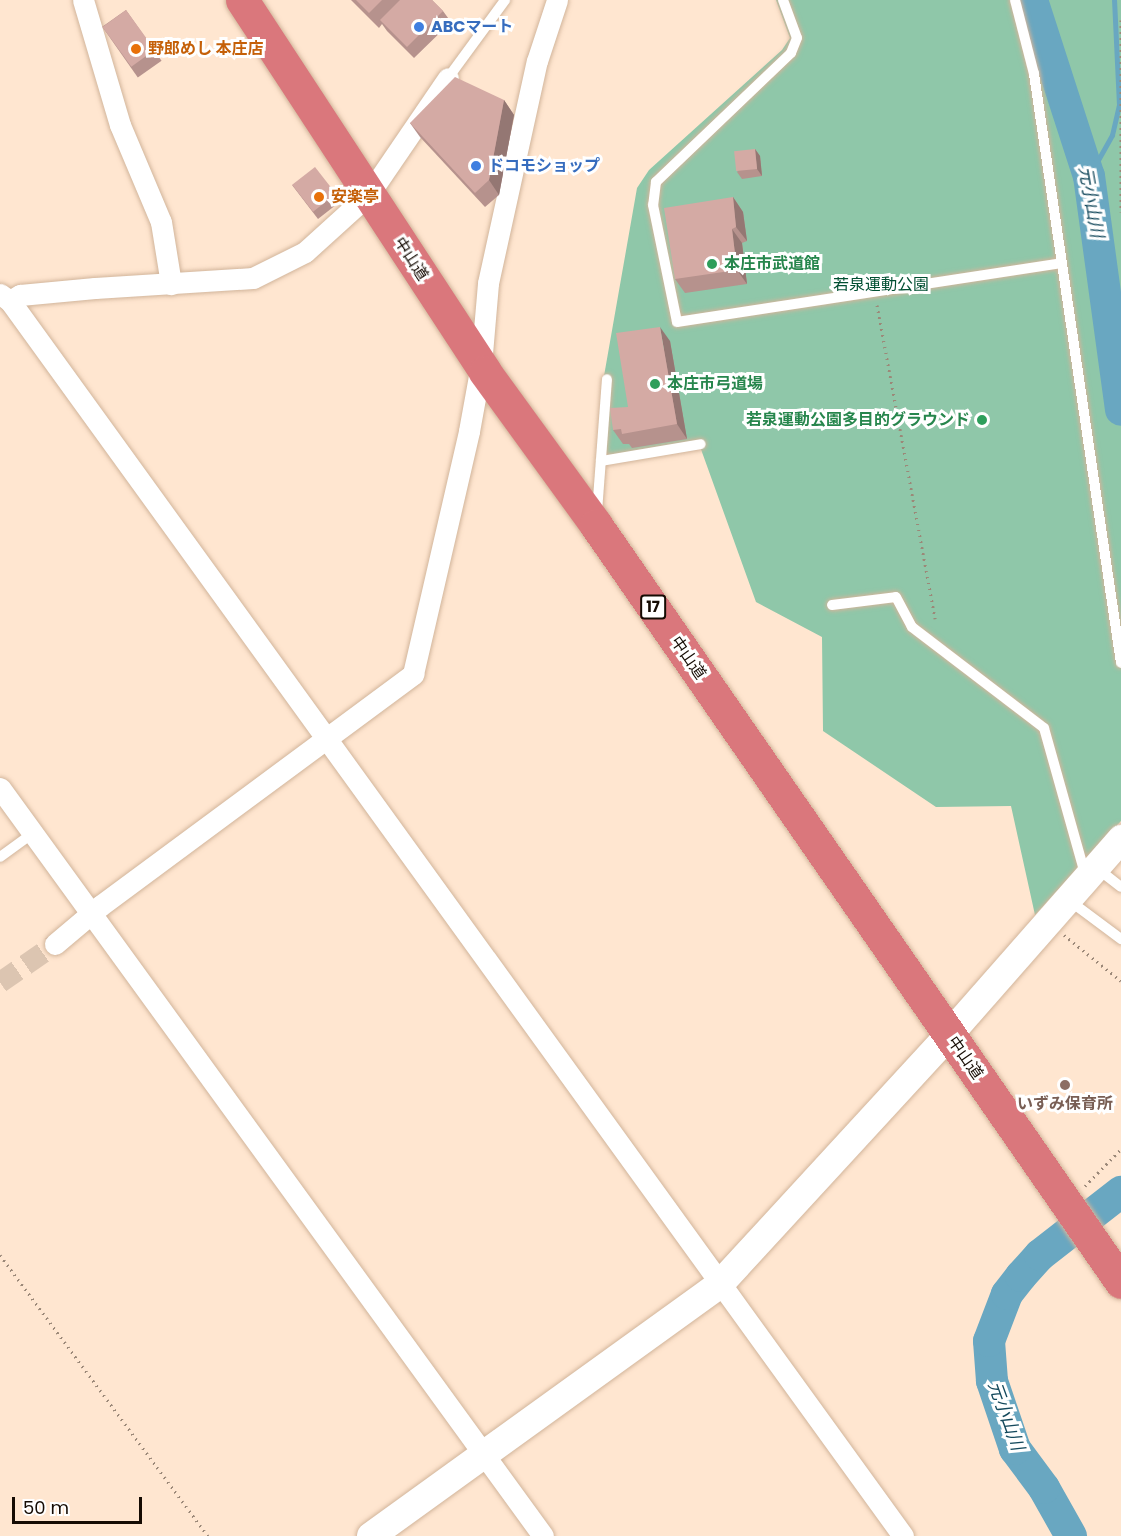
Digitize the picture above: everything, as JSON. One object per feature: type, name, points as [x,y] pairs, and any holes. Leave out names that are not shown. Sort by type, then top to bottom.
[{"type":"highway","name":"中山道","points":[[242,0],[481,365],[596,525],[1121,1282]]},
{"type":"street","points":[[83,0],[120,125],[161,222],[171,284]]},
{"type":"street","points":[[55,944],[93,915],[100,906],[327,740],[413,674],[481,365],[488,283],[537,61],[557,0]]},
{"type":"street","points":[[448,78],[369,194],[304,252],[253,278],[5,297],[903,1536]]},
{"type":"street","points":[[0,788],[543,1536]]},
{"type":"street","points":[[371,1536],[720,1284],[950,1035],[1067,898],[1121,839]]},
{"type":"lane","points":[[448,78],[505,0]]},
{"type":"lane","points":[[783,0],[797,38],[791,53],[656,182],[652,194],[677,322],[1061,263]]},
{"type":"lane","points":[[1015,0],[1034,74],[1121,663]]},
{"type":"lane","points":[[596,525],[607,379]]},
{"type":"lane","points":[[601,461],[700,444]]},
{"type":"lane","points":[[832,605],[896,597],[912,627],[1044,728],[1091,872],[1121,887]]},
{"type":"lane","points":[[0,857],[33,833]]},
{"type":"lane","points":[[1067,898],[1121,939]]},
{"type":"path","points":[[1121,20],[1121,212]]},
{"type":"path","points":[[874,292],[934,619]]},
{"type":"path","points":[[1047,922],[1121,981]]},
{"type":"path","points":[[1069,1207],[1121,1149]]},
{"type":"path","points":[[0,1255],[208,1536]]},
{"type":"green space","name":"若泉運動公園","points":[[776,0],[1121,0],[1121,821],[1035,915],[1011,806],[936,807],[823,731],[822,637],[756,602],[698,441],[604,458],[604,376],[637,188],[649,170],[782,50],[790,38]]},
{"type":"building","points":[[356,0],[382,0],[369,13]]},
{"type":"building","name":"ABCマート","points":[[400,0],[432,0],[443,11],[407,47],[380,20]]},
{"type":"building","name":"野郎めし 本庄店","points":[[126,10],[155,50],[131,67],[103,27]]},
{"type":"building","name":"ドコモショップ","points":[[455,77],[504,100],[489,180],[475,193],[410,123]]},
{"type":"building","points":[[755,149],[757,169],[736,171],[734,151]]},
{"type":"building","name":"安楽亭","points":[[315,167],[336,194],[313,212],[292,185]]},
{"type":"building","name":"本庄市武道館","points":[[733,197],[736,227],[732,229],[737,270],[675,279],[664,208]]},
{"type":"building","name":"本庄市弓道場","points":[[660,327],[677,424],[622,434],[621,429],[613,430],[610,408],[628,407],[616,333]]},
{"type":"waterway","name":"元小山川","points":[[1032,0],[1089,176],[1121,410]]},
{"type":"waterway","points":[[1089,176],[1112,135],[1119,105],[1114,0]]},
{"type":"waterway","name":"元小山川","points":[[1071,1536],[1044,1488],[1015,1449],[992,1381],[989,1341],[1007,1294],[1021,1276],[1040,1255],[1121,1192]]},
{"type":"tunnel","points":[[0,982],[55,944]]},
{"type":"place","name":"ABCマート","points":[[419,27]]},
{"type":"place","name":"野郎めし 本庄店","points":[[136,49]]},
{"type":"place","name":"ドコモショップ","points":[[476,166]]},
{"type":"place","name":"安楽亭","points":[[319,197]]},
{"type":"place","name":"本庄市武道館","points":[[712,264]]},
{"type":"place","name":"本庄市弓道場","points":[[655,384]]},
{"type":"place","name":"若泉運動公園多目的グラウンド","points":[[982,420]]},
{"type":"place","name":"いずみ保育所","points":[[1065,1085]]}]
